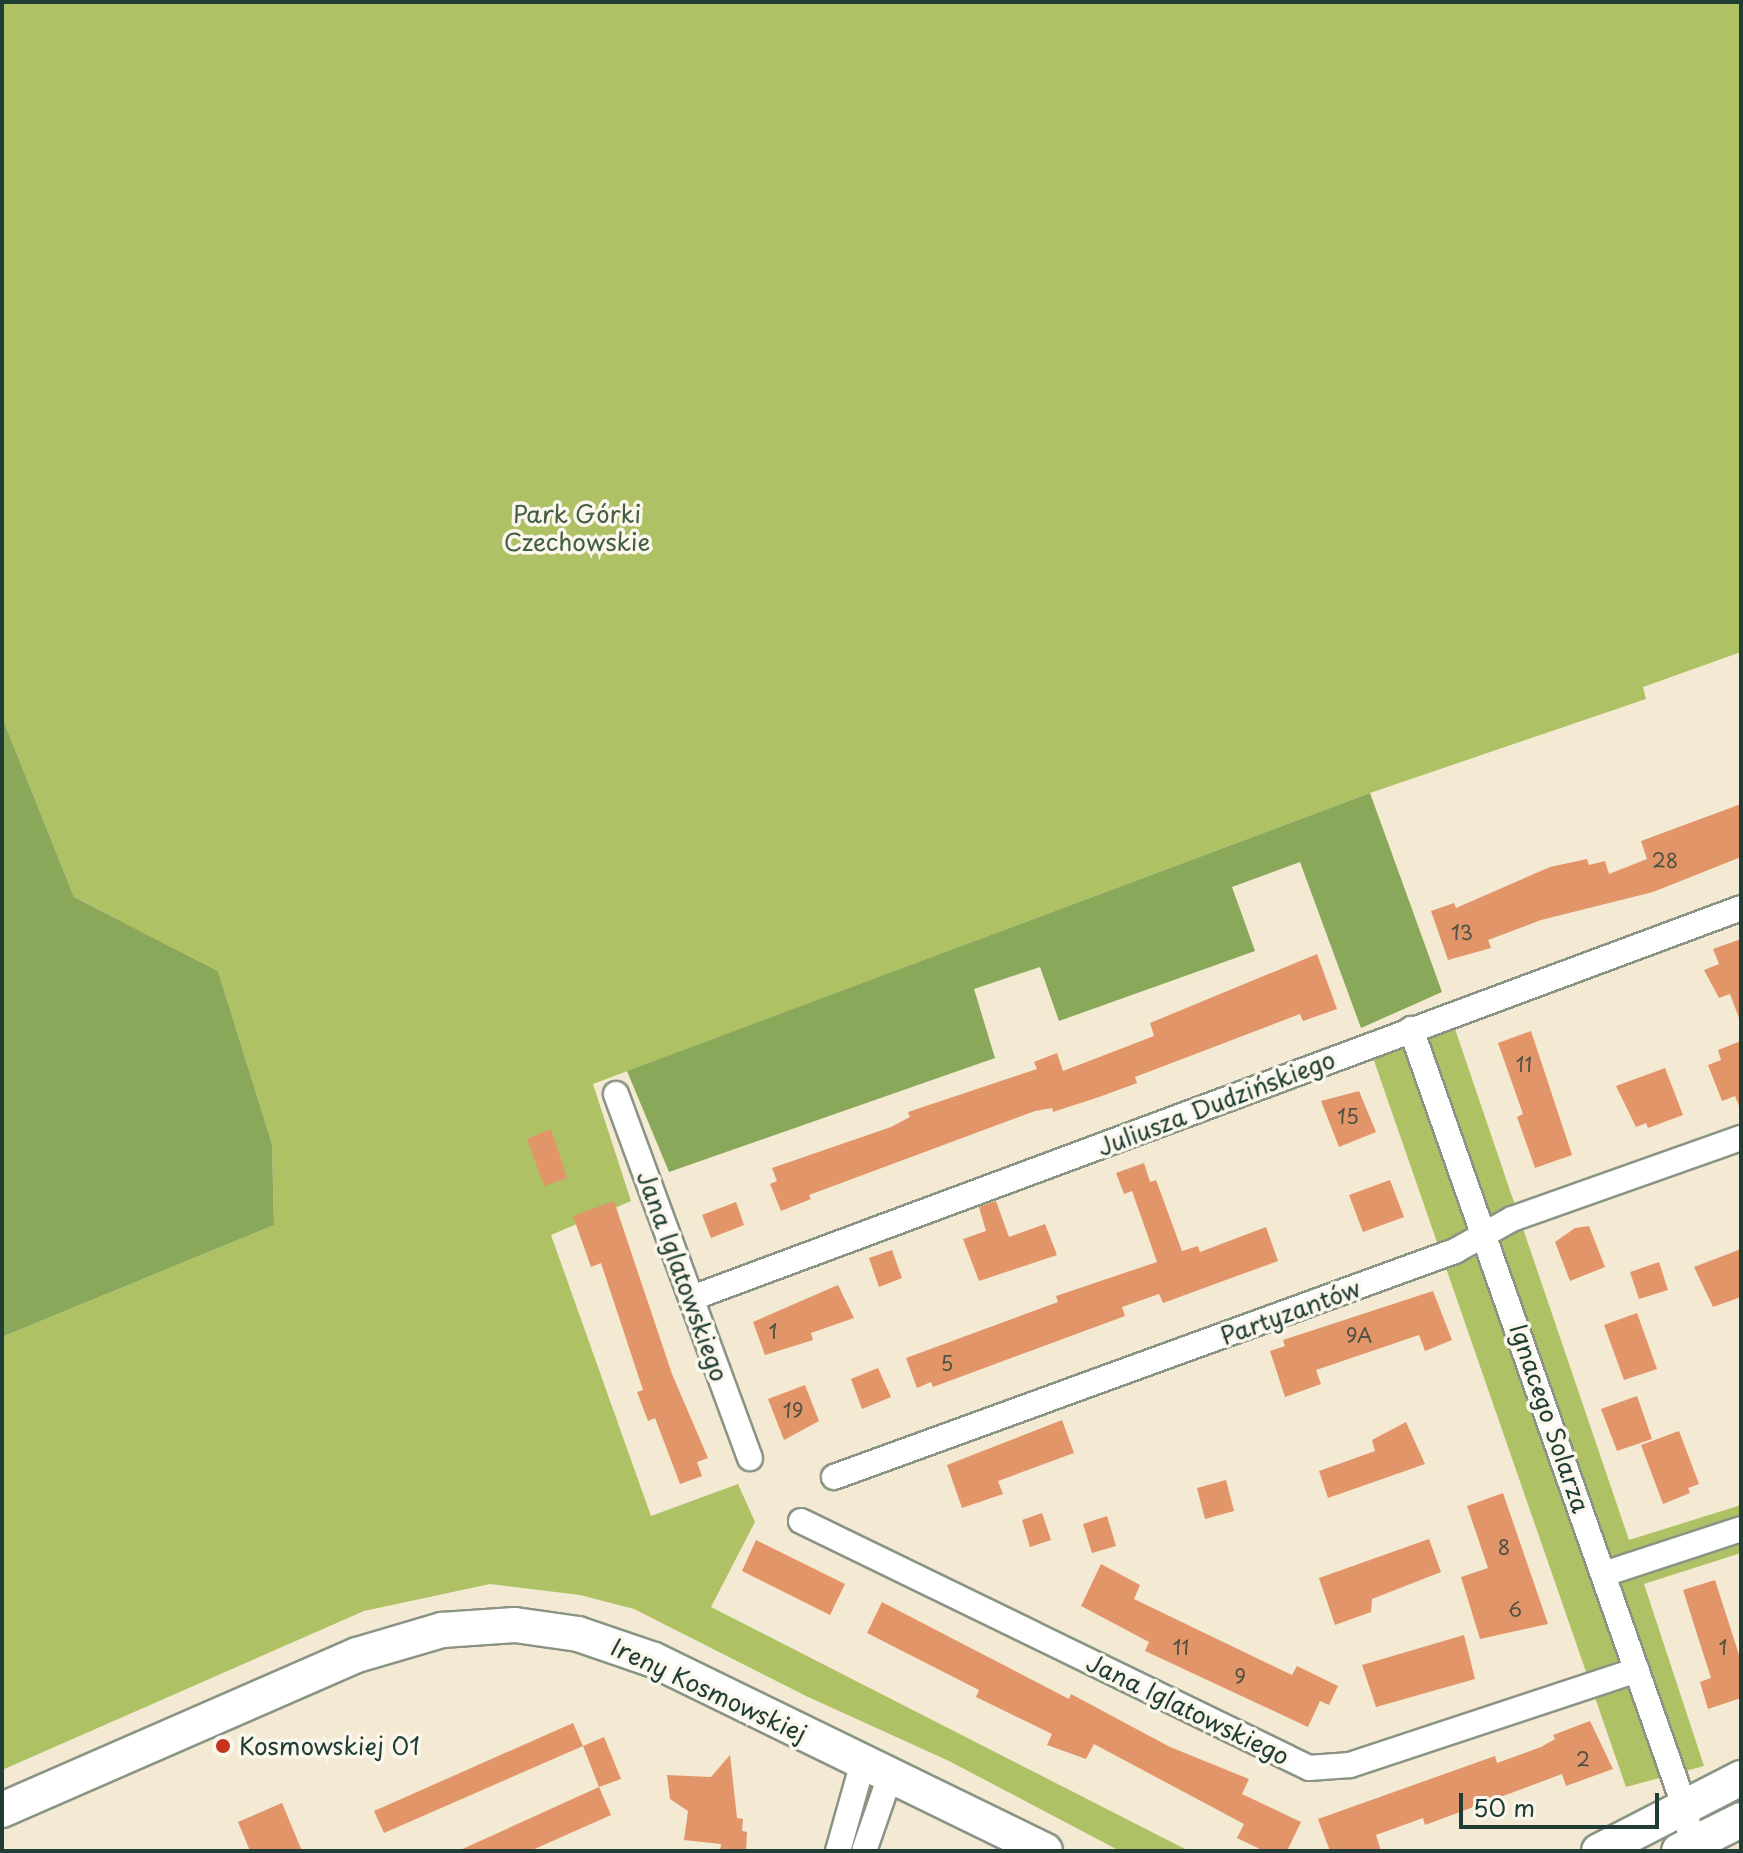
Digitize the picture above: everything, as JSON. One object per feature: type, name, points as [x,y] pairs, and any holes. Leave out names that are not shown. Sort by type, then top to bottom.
[{"type":"street","name":"Juliusza Dudzińskiego","points":[[692,1298],[1741,908]]},
{"type":"street","name":"Ignacego Solarza","points":[[1411,1029],[1486,1233],[1696,1847]]},
{"type":"street","name":"Jana Iglatowskiego","points":[[616,1094],[750,1458]]},
{"type":"street","name":"Partyzantów","points":[[834,1477],[1455,1251],[1486,1233],[1741,1138]]},
{"type":"street","name":"Jana Iglatowskiego","points":[[801,1521],[1309,1768],[1350,1765],[1637,1670]]},
{"type":"street","points":[[1604,1574],[1741,1529]]},
{"type":"street","name":"Ireny Kosmowskiej","points":[[2,1810],[357,1655],[414,1636],[494,1625],[567,1632],[626,1649],[1045,1851]]},
{"type":"street","points":[[838,1851],[877,1769]]},
{"type":"street","points":[[864,1851],[877,1769]]},
{"type":"street","points":[[1599,1851],[1741,1778]]},
{"type":"street","points":[[1696,1847],[1741,1820]]},
{"type":"green space","name":"Park Górki Czechowskie","points":[[2,2],[1741,2],[1741,652],[1643,687],[1646,699],[1370,793],[593,1084],[631,1201],[551,1235],[651,1516],[738,1484],[755,1522],[711,1607],[1189,1851],[1120,1851],[949,1761],[806,1696],[634,1609],[580,1595],[490,1584],[364,1611],[2,1770],[2,1337],[274,1225],[272,1144],[218,971],[74,897],[2,717]]},
{"type":"green space","points":[[2,717],[74,897],[218,971],[272,1144],[274,1225],[2,1337]]},
{"type":"green space","points":[[1370,793],[1442,992],[1361,1028],[1300,862],[1232,887],[1255,951],[1059,1021],[1040,967],[974,989],[995,1058],[669,1172],[627,1071]]},
{"type":"green space","points":[[1453,1023],[1629,1540],[1741,1505],[1741,1553],[1644,1584],[1704,1766],[1626,1787],[1371,1052]]},
{"type":"building","points":[[1741,804],[1741,857],[1653,892],[1541,920],[1488,940],[1491,948],[1448,960],[1431,911],[1454,903],[1456,908],[1550,867],[1587,859],[1589,865],[1605,861],[1609,874],[1647,859],[1641,841]]},
{"type":"building","points":[[1741,939],[1739,1018],[1730,994],[1719,998],[1704,970],[1719,964],[1713,949]]},
{"type":"building","points":[[1317,954],[1337,1009],[1303,1021],[1300,1014],[1135,1077],[1137,1083],[1053,1112],[1052,1108],[1035,1111],[809,1195],[811,1199],[781,1211],[770,1184],[777,1181],[772,1168],[891,1127],[910,1117],[908,1112],[1037,1069],[1034,1062],[1057,1053],[1063,1071],[1154,1036],[1150,1023]]},
{"type":"building","points":[[1531,1031],[1572,1155],[1535,1168],[1517,1117],[1523,1114],[1498,1043]]},
{"type":"building","points":[[1741,1041],[1739,1106],[1735,1096],[1722,1101],[1708,1065],[1721,1060],[1718,1050]]},
{"type":"building","points":[[1665,1068],[1683,1115],[1648,1128],[1646,1123],[1636,1127],[1616,1086]]},
{"type":"building","points":[[1359,1091],[1376,1132],[1339,1147],[1321,1101]]},
{"type":"building","points":[[551,1129],[567,1178],[544,1186],[527,1139]]},
{"type":"building","points":[[1144,1163],[1150,1182],[1156,1180],[1182,1251],[1198,1246],[1200,1252],[1266,1227],[1278,1261],[1163,1303],[1159,1294],[1122,1307],[1125,1316],[933,1387],[931,1382],[917,1388],[906,1358],[1058,1302],[1056,1296],[1157,1262],[1132,1191],[1124,1194],[1116,1173]]},
{"type":"building","points":[[1390,1180],[1404,1217],[1363,1232],[1349,1195]]},
{"type":"building","points":[[614,1201],[672,1374],[708,1458],[697,1462],[702,1476],[680,1484],[655,1418],[648,1421],[637,1392],[643,1390],[601,1263],[591,1267],[573,1216]]},
{"type":"building","points":[[996,1201],[1009,1237],[1045,1224],[1057,1255],[979,1281],[963,1239],[986,1231],[979,1207]]},
{"type":"building","points":[[736,1202],[744,1225],[711,1238],[702,1215]]},
{"type":"building","points":[[1589,1226],[1605,1267],[1570,1281],[1555,1242],[1575,1228]]},
{"type":"building","points":[[1741,1249],[1741,1297],[1713,1307],[1694,1267]]},
{"type":"building","points":[[892,1250],[902,1278],[879,1287],[869,1258]]},
{"type":"building","points":[[1659,1262],[1668,1290],[1639,1299],[1630,1272]]},
{"type":"building","points":[[838,1285],[854,1318],[811,1333],[813,1340],[765,1355],[753,1322]]},
{"type":"building","points":[[1433,1291],[1452,1340],[1425,1351],[1419,1335],[1316,1370],[1321,1384],[1285,1397],[1270,1351],[1285,1346],[1283,1340]]},
{"type":"building","points":[[1637,1313],[1657,1369],[1624,1380],[1604,1325]]},
{"type":"building","points":[[878,1368],[891,1397],[862,1409],[851,1379]]},
{"type":"building","points":[[805,1385],[819,1421],[784,1440],[768,1399]]},
{"type":"building","points":[[1637,1396],[1652,1439],[1617,1451],[1601,1409]]},
{"type":"building","points":[[1062,1420],[1074,1453],[998,1481],[1003,1494],[962,1508],[947,1465]]},
{"type":"building","points":[[1406,1422],[1425,1464],[1328,1498],[1319,1471],[1375,1451],[1372,1440]]},
{"type":"building","points":[[1679,1431],[1699,1484],[1688,1488],[1690,1493],[1663,1504],[1641,1445]]},
{"type":"building","points":[[1226,1480],[1234,1511],[1205,1519],[1197,1488]]},
{"type":"building","points":[[1503,1493],[1548,1624],[1480,1639],[1461,1577],[1488,1568],[1467,1506]]},
{"type":"building","points":[[1042,1513],[1051,1540],[1030,1547],[1022,1520]]},
{"type":"building","points":[[1107,1516],[1116,1546],[1092,1553],[1083,1524]]},
{"type":"building","points":[[1429,1539],[1441,1572],[1372,1599],[1371,1612],[1335,1625],[1319,1578]]},
{"type":"building","points":[[756,1540],[845,1584],[830,1615],[742,1571]]},
{"type":"building","points":[[1101,1564],[1140,1585],[1134,1599],[1292,1675],[1297,1666],[1338,1686],[1329,1705],[1320,1701],[1308,1727],[1145,1651],[1149,1642],[1081,1606]]},
{"type":"building","points":[[1715,1580],[1741,1661],[1741,1698],[1708,1709],[1700,1682],[1711,1678],[1683,1590]]},
{"type":"building","points":[[882,1602],[1069,1699],[1071,1694],[1170,1747],[1249,1779],[1242,1794],[1301,1822],[1287,1851],[1264,1851],[1237,1838],[1244,1824],[1094,1744],[1086,1759],[1047,1745],[1052,1734],[976,1697],[979,1690],[867,1633]]},
{"type":"building","points":[[1464,1635],[1475,1679],[1376,1707],[1362,1665]]},
{"type":"building","points":[[1590,1721],[1613,1769],[1566,1786],[1562,1774],[1425,1825],[1423,1818],[1376,1835],[1381,1851],[1330,1851],[1318,1819],[1495,1756],[1497,1763],[1541,1747],[1555,1739],[1553,1735]]},
{"type":"building","points":[[573,1723],[583,1746],[384,1833],[374,1811]]},
{"type":"building","points":[[604,1737],[621,1779],[599,1787],[583,1746]]},
{"type":"building","points":[[730,1755],[737,1818],[743,1819],[742,1831],[747,1832],[746,1851],[720,1851],[721,1844],[684,1840],[688,1811],[670,1799],[667,1775],[711,1777]]},
{"type":"building","points":[[599,1787],[611,1815],[530,1851],[458,1851]]},
{"type":"building","points":[[282,1803],[302,1851],[250,1851],[238,1822]]},
{"type":"place","name":"Kosmowskiej 01","points":[[223,1746]]}]
